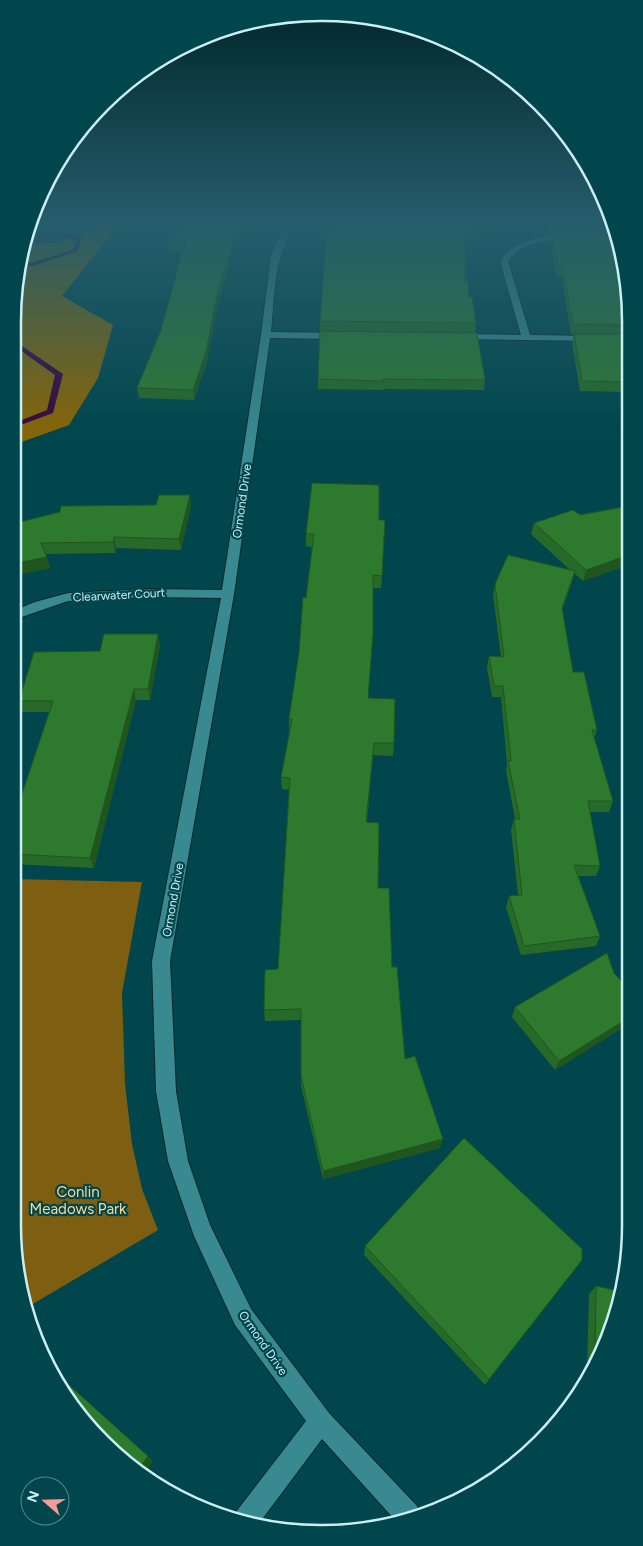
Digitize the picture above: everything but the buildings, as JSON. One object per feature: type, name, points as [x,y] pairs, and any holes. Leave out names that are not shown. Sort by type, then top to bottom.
[{"type":"street","name":"Ormond Drive","points":[[271,295],[228,594],[162,961],[166,1091],[178,1161],[201,1229],[243,1317],[321,1421],[406,1513]]},
{"type":"street","points":[[514,295],[526,338]]},
{"type":"street","points":[[266,335],[353,336]]},
{"type":"street","points":[[449,337],[600,339]]},
{"type":"street","name":"Clearwater Court","points":[[21,612],[68,597],[148,592],[228,594]]},
{"type":"street","points":[[249,1516],[321,1421]]},
{"type":"green space","name":"Conlin Meadows Park","points":[[21,879],[142,882],[122,993],[125,1084],[132,1144],[142,1189],[158,1230],[32,1305],[24,1264],[21,1224]]},
{"type":"shaded area","points":[[23,295],[63,295],[113,325],[98,378],[69,425],[21,442]]},
{"type":"waterway","points":[[21,348],[59,374],[50,411],[21,423]]}]
